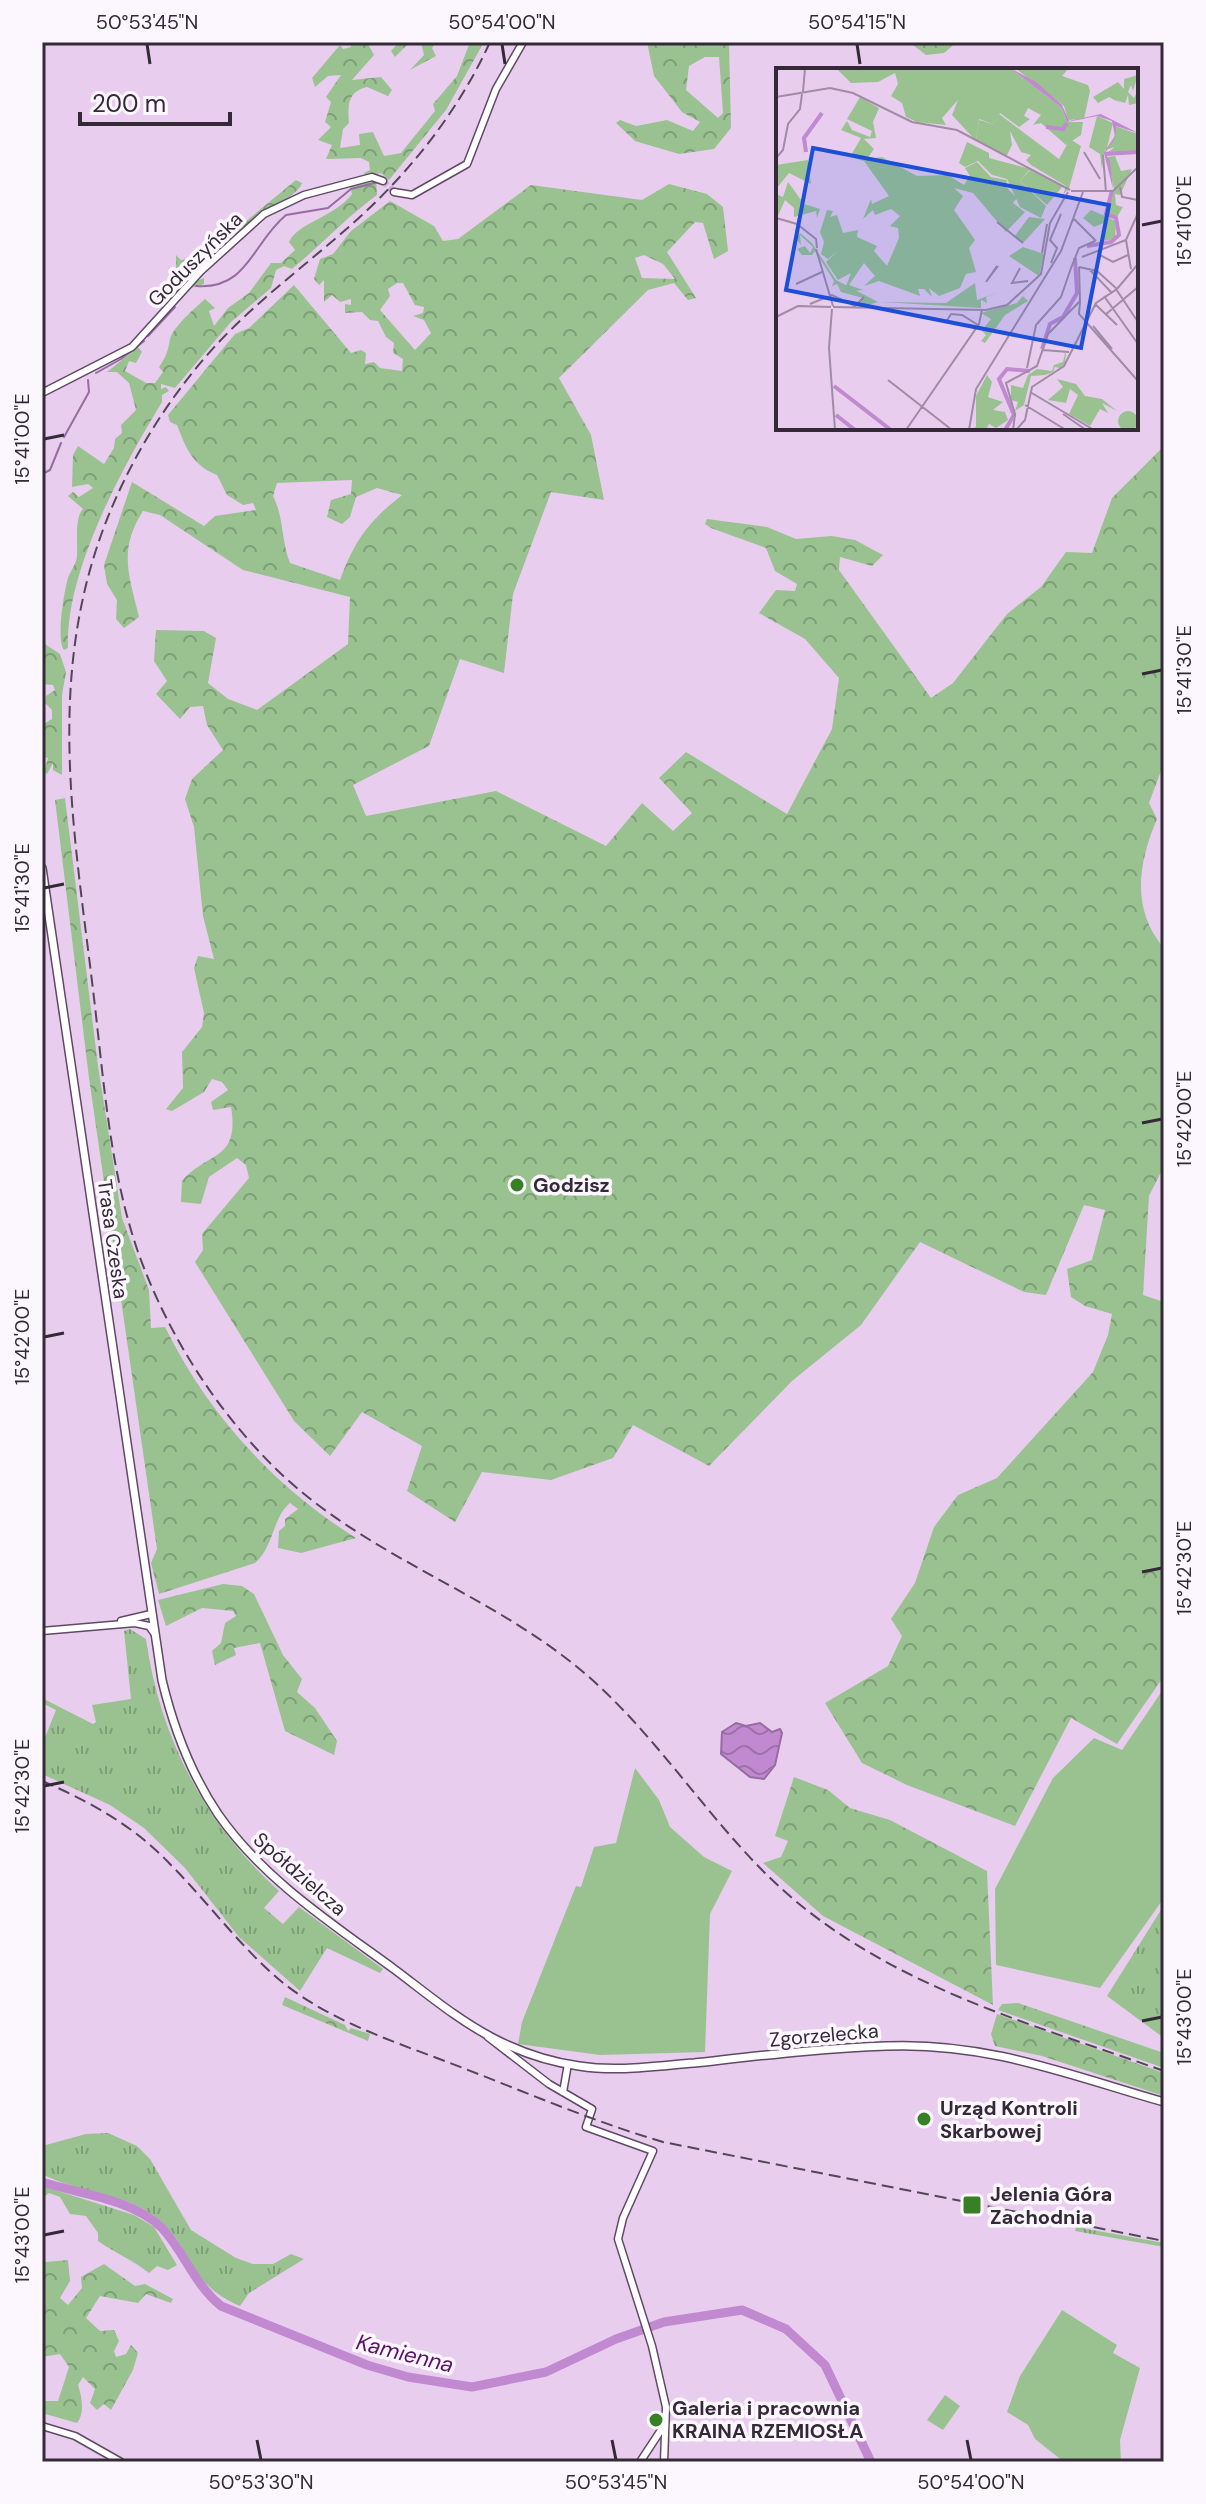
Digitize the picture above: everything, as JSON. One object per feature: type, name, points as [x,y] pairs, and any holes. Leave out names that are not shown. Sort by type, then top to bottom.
[{"type":"main road","name":"Trasa Czeska","points":[[42,868],[151,1614]]},
{"type":"main road","name":"Spółdzielcza","points":[[151,1614],[167,1699],[191,1764],[213,1805],[247,1850],[323,1917],[486,2034]]},
{"type":"main road","name":"Zgorzelecka","points":[[486,2034],[542,2058],[568,2064],[638,2068],[869,2047],[935,2046],[1043,2064],[1164,2102]]},
{"type":"street","points":[[394,192],[412,195],[467,164],[496,89],[523,42]]},
{"type":"street","name":"Goduszyńska","points":[[42,393],[132,347],[201,271],[272,209],[304,195],[372,177],[383,181]]},
{"type":"street","points":[[117,1623],[151,1614]]},
{"type":"street","points":[[135,1623],[147,1620],[151,1614]]},
{"type":"street","points":[[42,1631],[135,1623],[149,1626],[154,1634]]},
{"type":"street","points":[[486,2034],[499,2048],[592,2109],[586,2127],[653,2151],[618,2233],[625,2265],[652,2346],[667,2420],[664,2462]]},
{"type":"street","points":[[563,2092],[568,2064]]},
{"type":"street","points":[[640,2462],[667,2420]]},
{"type":"street","points":[[42,2426],[75,2436],[121,2462]]},
{"type":"green space","points":[[350,42],[367,42],[374,55],[352,80],[381,77],[392,90],[388,96],[367,87],[352,96],[349,123],[343,129],[340,148],[360,145],[359,134],[373,132],[384,156],[401,153],[435,111],[433,104],[457,76],[470,42],[484,42],[446,110],[389,180],[381,173],[366,176],[364,173],[370,170],[369,162],[361,158],[326,159],[332,145],[318,140],[331,127],[325,122],[331,102],[326,97],[341,75],[328,76],[315,87],[312,78],[340,45],[343,49],[351,47]]},
{"type":"green space","points":[[399,42],[436,42],[432,48],[436,56],[410,70],[424,55],[421,43],[408,44],[395,57],[391,51]]},
{"type":"green space","points":[[647,42],[729,42],[731,128],[714,149],[679,154],[635,141],[616,123],[620,120],[636,126],[667,120],[693,131],[700,122],[682,112],[654,76]],"holes":[[[705,57],[719,57],[723,113],[718,118],[686,90],[689,66]]]},
{"type":"green space","points":[[909,42],[957,42],[944,53],[926,55]]},
{"type":"green space","points":[[376,179],[377,195],[292,269],[284,266],[276,270],[271,288],[231,322],[175,388],[161,384],[161,389],[166,387],[169,391],[162,395],[162,402],[114,488],[86,554],[76,586],[68,648],[64,650],[61,636],[63,604],[68,578],[77,558],[77,525],[83,509],[68,496],[73,492],[79,497],[93,488],[88,484],[72,487],[73,455],[78,446],[104,464],[114,448],[115,439],[122,433],[121,425],[136,410],[129,383],[117,372],[107,372],[138,347],[142,352],[136,363],[129,361],[125,371],[146,383],[155,383],[163,372],[159,367],[172,334],[196,307],[205,299],[215,308],[209,311],[214,326],[228,308],[249,293],[271,263],[281,263],[295,250],[289,242],[293,235],[345,202],[352,194],[350,186]]},
{"type":"green space","points":[[296,180],[302,183],[291,196],[236,233],[234,231]]},
{"type":"green space","points":[[669,184],[707,194],[723,207],[728,251],[714,259],[703,223],[695,222],[667,252],[696,298],[688,300],[674,283],[648,290],[559,378],[591,435],[604,500],[551,492],[513,594],[504,673],[460,659],[429,746],[353,785],[366,816],[496,791],[606,846],[642,803],[673,831],[692,813],[659,778],[686,752],[787,814],[832,729],[839,678],[805,639],[759,613],[776,590],[795,591],[797,584],[775,571],[766,548],[711,528],[705,524],[707,519],[767,527],[796,539],[832,536],[855,540],[883,555],[872,566],[840,557],[839,570],[931,698],[953,683],[1007,614],[1041,587],[1066,552],[1092,553],[1112,498],[1164,446],[1164,763],[1149,803],[1157,819],[1145,852],[1141,886],[1146,918],[1164,948],[1164,1166],[1149,1196],[1143,1295],[1164,1302],[1164,1676],[1117,1744],[1071,1718],[1015,1826],[907,1785],[862,1763],[825,1703],[888,1666],[902,1636],[891,1619],[915,1583],[934,1527],[958,1495],[997,1478],[1093,1372],[1108,1335],[1112,1314],[1085,1306],[1071,1297],[1067,1269],[1092,1260],[1105,1210],[1084,1205],[1046,1295],[1024,1292],[920,1242],[861,1325],[792,1381],[709,1466],[633,1425],[613,1458],[551,1480],[482,1472],[455,1522],[407,1491],[422,1446],[362,1412],[330,1456],[294,1421],[195,1262],[203,1250],[202,1234],[249,1178],[246,1165],[237,1158],[209,1177],[201,1204],[181,1202],[182,1181],[226,1147],[233,1125],[231,1107],[213,1110],[211,1102],[228,1090],[222,1082],[212,1079],[204,1092],[172,1111],[166,1109],[183,1088],[182,1052],[202,1027],[204,1013],[194,968],[198,956],[214,959],[203,916],[194,827],[185,799],[192,779],[223,750],[207,725],[203,706],[190,707],[180,719],[156,694],[167,681],[154,661],[156,630],[204,631],[216,638],[208,683],[228,699],[257,710],[348,644],[350,597],[243,570],[160,515],[143,511],[130,538],[128,551],[129,575],[139,617],[124,628],[116,619],[117,600],[107,584],[104,565],[132,482],[204,526],[215,516],[256,510],[253,503],[243,505],[227,495],[217,475],[201,466],[191,455],[177,425],[170,422],[168,415],[235,334],[249,328],[294,285],[351,353],[361,350],[366,353],[365,364],[374,362],[380,368],[402,371],[403,359],[393,353],[394,343],[386,337],[378,321],[370,320],[362,312],[345,313],[345,304],[351,305],[351,299],[340,302],[332,295],[324,302],[324,280],[319,285],[314,279],[320,259],[333,254],[351,231],[390,201],[434,226],[443,241],[458,239],[531,185],[642,200]],"holes":[[[644,255],[663,264],[675,279],[642,278],[635,258]],[[403,283],[415,305],[424,307],[423,313],[413,316],[424,320],[431,333],[415,350],[380,310],[390,296],[388,289]],[[352,480],[351,494],[331,500],[327,517],[342,524],[350,517],[356,497],[377,488],[402,495],[364,533],[340,580],[290,563],[273,496],[277,483]]]},
{"type":"green space","points":[[176,255],[181,260],[199,256],[203,264],[190,277],[192,283],[204,278],[204,284],[191,288],[181,273],[176,273]]},
{"type":"green space","points":[[42,642],[60,654],[66,672],[62,695],[62,775],[53,770],[53,763],[47,774],[44,772],[48,758],[42,757],[42,725],[52,719],[52,710],[45,703],[46,696],[55,690],[53,685],[42,684]]},
{"type":"green space","points":[[65,798],[98,1066],[122,1218],[149,1290],[151,1328],[165,1327],[201,1390],[271,1472],[326,1518],[356,1538],[301,1553],[278,1548],[279,1531],[285,1526],[285,1519],[298,1509],[290,1503],[280,1516],[266,1549],[255,1563],[159,1594],[151,1563],[157,1549],[89,1078],[55,800]]},
{"type":"green space","points":[[223,1584],[242,1586],[254,1594],[283,1655],[302,1679],[297,1692],[315,1708],[337,1741],[334,1755],[285,1731],[260,1643],[234,1648],[236,1655],[215,1665],[212,1651],[221,1643],[225,1623],[236,1616],[233,1611],[202,1608],[166,1626],[158,1600]]},
{"type":"green space","points":[[130,1629],[146,1639],[162,1711],[190,1778],[229,1838],[279,1891],[264,1908],[283,1924],[299,1907],[383,1969],[380,1973],[327,1948],[300,1991],[239,1937],[185,1868],[144,1828],[110,1805],[42,1774],[42,1745],[56,1710],[42,1703],[42,1698],[93,1724],[96,1722],[92,1705],[131,1699],[124,1631]]},
{"type":"green space","points":[[1164,1688],[1164,1898],[1100,1988],[996,1965],[995,1889],[1053,1778],[1094,1738],[1122,1750]]},
{"type":"green space","points":[[635,1768],[659,1800],[670,1827],[704,1857],[732,1871],[710,1914],[705,2052],[600,2055],[518,2044],[522,2022],[576,1886],[581,1887],[594,1847],[616,1843]]},
{"type":"green space","points":[[794,1777],[828,1790],[850,1808],[890,1820],[987,1871],[993,2005],[823,1916],[763,1863],[781,1857],[788,1841],[775,1836]]},
{"type":"green space","points":[[1164,1905],[1164,2038],[1107,1996]]},
{"type":"green space","points":[[285,1997],[345,2025],[348,2031],[351,2028],[370,2034],[368,2041],[282,2005]]},
{"type":"green space","points":[[1018,2003],[1164,2053],[1164,2068],[998,2010],[1002,2004]]},
{"type":"green space","points":[[997,2014],[1164,2073],[1164,2096],[1042,2056],[995,2046],[991,2034]]},
{"type":"green space","points":[[108,2133],[137,2146],[150,2159],[191,2230],[236,2258],[253,2264],[273,2264],[291,2254],[304,2259],[249,2293],[240,2306],[210,2287],[169,2229],[144,2209],[42,2174],[42,2146],[86,2134]]},
{"type":"green space","points":[[42,2186],[134,2215],[154,2227],[177,2265],[168,2270],[157,2266],[149,2273],[98,2241],[98,2233],[86,2216],[70,2214],[60,2197],[49,2193],[42,2198]]},
{"type":"green space","points":[[1076,2227],[1164,2243],[1164,2247],[1075,2231]]},
{"type":"green space","points":[[42,2253],[45,2262],[68,2260],[70,2281],[60,2298],[68,2305],[82,2288],[81,2277],[104,2264],[135,2286],[145,2284],[173,2299],[171,2303],[146,2294],[138,2303],[100,2296],[86,2318],[100,2331],[114,2330],[119,2341],[114,2351],[116,2357],[126,2354],[131,2345],[138,2353],[133,2370],[111,2410],[104,2404],[97,2410],[90,2403],[95,2389],[83,2377],[78,2385],[82,2410],[77,2423],[42,2413],[42,2401],[58,2401],[69,2367],[60,2354],[42,2357]]},
{"type":"green space","points":[[1062,2310],[1117,2345],[1113,2353],[1140,2368],[1120,2440],[1121,2462],[1064,2462],[1035,2439],[1028,2425],[1007,2412],[1020,2376]]},
{"type":"green space","points":[[945,2395],[960,2406],[943,2430],[927,2420]]},
{"type":"water","points":[[736,1723],[746,1726],[760,1723],[772,1732],[780,1729],[782,1733],[775,1765],[764,1779],[750,1777],[721,1754],[722,1732]]},
{"type":"waterway","points":[[196,286],[227,281],[238,273],[286,215],[328,208],[351,189],[378,182]]},
{"type":"waterway","points":[[148,336],[175,307]]},
{"type":"waterway","points":[[96,373],[144,341]]},
{"type":"waterway","points":[[64,437],[89,392],[88,380]]},
{"type":"waterway","points":[[42,474],[50,470],[61,443]]},
{"type":"waterway","name":"Kamienna","points":[[42,2182],[121,2204],[150,2218],[162,2228],[204,2288],[221,2306],[367,2365],[408,2377],[472,2387],[546,2372],[616,2339],[664,2322],[742,2310],[786,2329],[825,2365],[871,2462]]},
{"type":"tunnel","points":[[383,181],[394,192]]},
{"type":"railway","points":[[490,42],[465,90],[417,157],[361,216],[235,326],[183,385],[152,429],[126,477],[104,527],[86,586],[75,644],[70,702],[73,819],[109,1126],[128,1221],[138,1252],[163,1312],[195,1368],[233,1421],[276,1469],[348,1526],[507,1618],[582,1671],[631,1718],[765,1873],[808,1911],[854,1943],[952,1994],[1164,2071]]},
{"type":"railway","points":[[42,1781],[94,1806],[141,1837],[282,1982],[324,2010],[369,2032],[588,2117],[663,2142],[1164,2241]]},
{"type":"place","name":"Godzisz","points":[[517,1185]]},
{"type":"place","name":"Urząd Kontroli Skarbowej","points":[[924,2119]]},
{"type":"place","name":"Jelenia Góra Zachodnia","points":[[972,2205]]},
{"type":"place","name":"Galeria i pracownia KRAINA RZEMIOSŁA","points":[[656,2420]]}]
